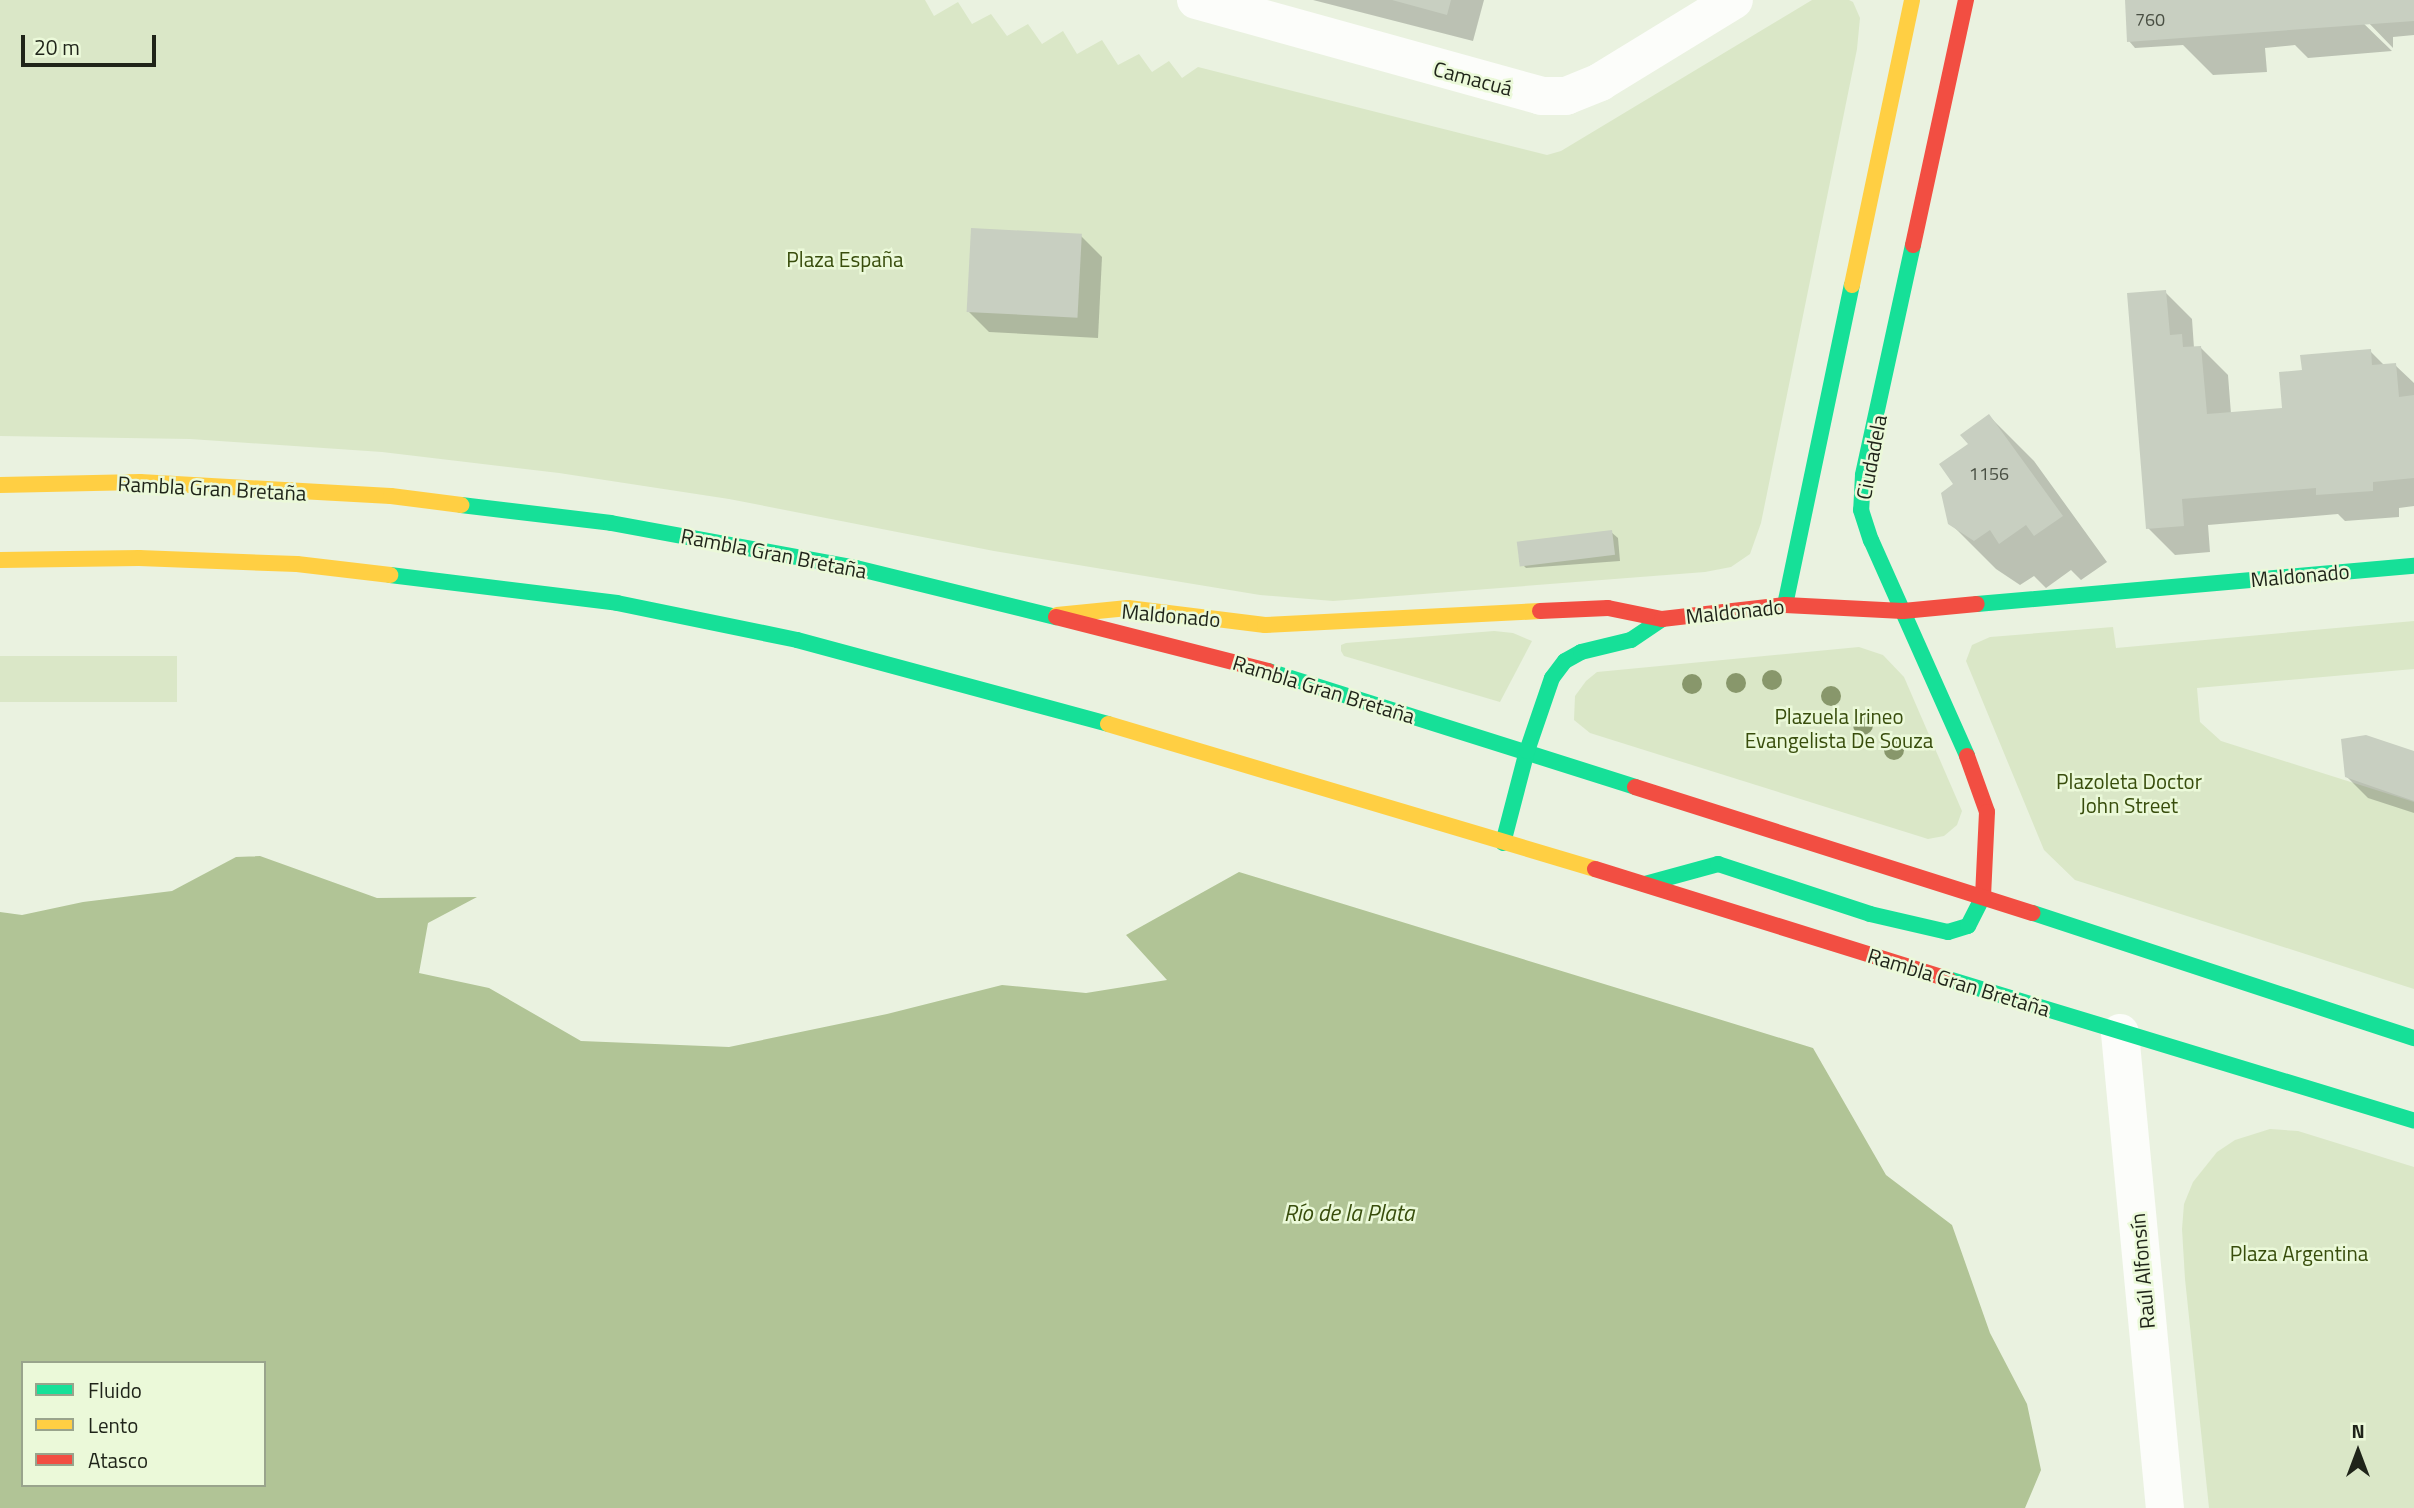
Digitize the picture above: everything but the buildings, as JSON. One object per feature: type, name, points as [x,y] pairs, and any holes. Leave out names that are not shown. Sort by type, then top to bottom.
[{"type":"main road","points":[[1785,605],[1912,0]]},
{"type":"main road","name":"Ciudadela","points":[[1966,0],[1862,483],[1861,510],[1978,781],[1987,812],[1989,852],[1983,897]]},
{"type":"main road","name":"Rambla Gran Bretaña","points":[[0,485],[140,482],[391,496],[527,511],[664,532],[856,568],[1057,615],[1253,666],[1983,897],[2414,1038]]},
{"type":"main road","name":"Rambla Gran Bretaña","points":[[0,560],[139,558],[297,564],[617,603],[797,640],[1091,719],[1645,884],[2120,1033],[2414,1121]]},
{"type":"main road","name":"Maldonado","points":[[1057,615],[1128,608],[1265,625],[1608,608],[1662,620],[1785,605],[1903,611],[2414,566]]},
{"type":"main road","points":[[1503,843],[1527,751],[1552,678],[1565,661],[1581,652],[1631,640],[1662,620]]},
{"type":"main road","points":[[1645,884],[1718,864],[1870,914],[1920,928],[1948,932],[1968,926],[1974,919],[1983,897]]},
{"type":"street","name":"Camacuá","points":[[1196,0],[1541,96],[1566,96],[1600,82],[1734,0]]},
{"type":"street","name":"Raúl Alfonsín","points":[[2120,1033],[2165,1508]]},
{"type":"green space","name":"Plaza España","points":[[0,0],[925,0],[934,16],[958,2],[972,24],[991,14],[1007,36],[1028,24],[1042,44],[1063,31],[1077,54],[1102,40],[1118,65],[1139,54],[1152,72],[1169,61],[1182,78],[1198,67],[1547,155],[1561,151],[1812,0],[1849,0],[1853,2],[1860,18],[1857,49],[1761,523],[1750,554],[1731,567],[1705,572],[1333,601],[1260,595],[994,551],[729,499],[559,473],[382,452],[190,439],[0,436]]},
{"type":"green space","name":"Plazoleta Doctor John Street","points":[[2414,621],[2414,669],[2197,688],[2200,722],[2221,741],[2414,802],[2414,989],[2075,880],[2044,850],[1966,661],[1972,645],[1990,637],[2113,627],[2116,648]]},
{"type":"green space","points":[[1494,631],[1513,633],[1532,641],[1500,702],[1344,656],[1341,651],[1341,645],[1346,643]]},
{"type":"green space","name":"Plazuela Irineo Evangelista De Souza","points":[[1859,647],[1883,655],[1904,677],[1962,811],[1957,825],[1944,836],[1928,839],[1590,733],[1574,720],[1575,696],[1597,672]]},
{"type":"green space","points":[[0,656],[177,656],[177,702],[0,702]]},
{"type":"green space","name":"Plaza Argentina","points":[[2270,1129],[2298,1131],[2414,1167],[2414,1508],[2209,1508],[2185,1279],[2182,1229],[2184,1204],[2193,1182],[2217,1152],[2235,1140]]},
{"type":"water","name":"Río de la Plata","points":[[260,856],[377,898],[477,897],[428,923],[419,973],[489,988],[581,1041],[729,1047],[887,1014],[1002,985],[1086,993],[1167,980],[1126,935],[1239,872],[1813,1048],[1886,1175],[1952,1225],[1990,1333],[2027,1404],[2041,1470],[2025,1508],[0,1508],[0,912],[22,915],[83,902],[172,891],[236,857]]},
{"type":"traffic: fast","points":[[1913,245],[1863,475],[1861,510],[1871,540],[1967,756]]},
{"type":"traffic: fast","points":[[1785,605],[1852,285]]},
{"type":"traffic: fast","points":[[461,505],[611,523],[856,568],[1056,617]]},
{"type":"traffic: fast","points":[[1977,604],[2414,566]]},
{"type":"traffic: fast","points":[[390,575],[617,603],[797,640],[1108,724]]},
{"type":"traffic: fast","points":[[1503,843],[1527,751],[1552,678],[1565,661],[1581,652],[1631,640],[1662,619]]},
{"type":"traffic: fast","points":[[1268,671],[1635,787]]},
{"type":"traffic: fast","points":[[1645,884],[1718,864],[1870,914],[1948,932],[1968,926],[1983,897]]},
{"type":"traffic: fast","points":[[2033,913],[2414,1038]]},
{"type":"traffic: fast","points":[[1948,979],[2414,1121]]},
{"type":"traffic: slow","points":[[1852,285],[1912,0]]},
{"type":"traffic: slow","points":[[0,485],[140,482],[391,496],[461,505]]},
{"type":"traffic: slow","points":[[0,560],[139,558],[297,564],[390,575]]},
{"type":"traffic: slow","points":[[1057,615],[1128,608],[1265,625],[1540,611]]},
{"type":"traffic: slow","points":[[1108,724],[1595,869]]},
{"type":"traffic: jam","points":[[1913,245],[1966,0]]},
{"type":"traffic: jam","points":[[1540,611],[1608,608],[1662,619],[1785,605],[1903,611],[1977,604]]},
{"type":"traffic: jam","points":[[1056,617],[1268,671]]},
{"type":"traffic: jam","points":[[1967,756],[1987,812],[1983,897]]},
{"type":"traffic: jam","points":[[1635,787],[2033,913]]},
{"type":"traffic: jam","points":[[1595,869],[1948,979]]}]
